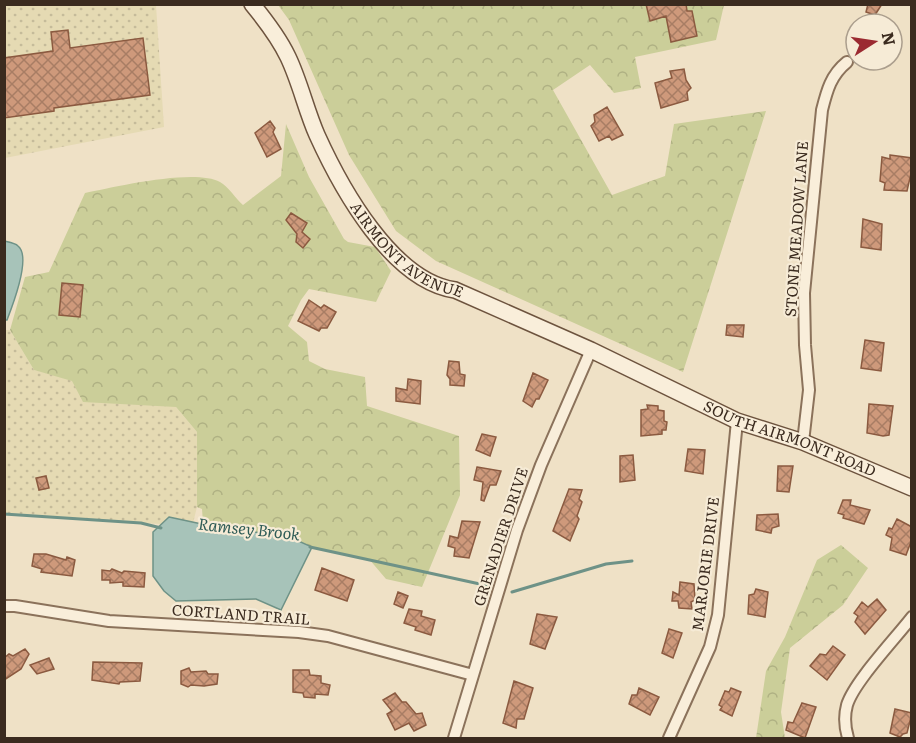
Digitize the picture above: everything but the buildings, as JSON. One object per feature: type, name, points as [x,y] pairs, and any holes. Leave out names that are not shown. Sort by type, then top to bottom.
[{"type":"street","name":"AIRMONT AVENUE","points":[[252,4],[282,45],[318,136],[358,211],[397,260],[434,284],[455,290],[669,386]]},
{"type":"street","name":"STONE MEADOW LANE","points":[[803,442],[809,390],[804,293],[822,110],[836,71],[844,64]]},
{"type":"street","name":"GRENADIER DRIVE","points":[[454,738],[521,519],[545,455],[591,350]]},
{"type":"street","name":"SOUTH AIRMONT ROAD","points":[[669,386],[737,421],[803,442],[912,488]]},
{"type":"street","name":"MARJORIE DRIVE","points":[[669,738],[710,647],[718,615],[737,421]]},
{"type":"street","name":"CORTLAND TRAIL","points":[[4,606],[109,621],[298,632],[328,636],[473,675]]},
{"type":"street","points":[[848,738],[845,726],[846,707],[854,690],[912,617]]},
{"type":"shaded area","points":[[5,5],[156,5],[164,127],[5,158]]},
{"type":"shaded area","points":[[4,330],[10,330],[34,370],[175,406],[197,432],[197,507],[193,523],[160,524],[5,514]]},
{"type":"green space","points":[[278,5],[724,5],[716,40],[635,57],[641,88],[614,93],[590,65],[553,90],[612,195],[665,176],[674,124],[766,111],[683,372],[436,261],[396,231],[349,155],[289,20]]},
{"type":"green space","points":[[286,124],[309,177],[344,239],[348,242],[375,247],[391,271],[376,302],[309,289],[288,326],[307,342],[309,361],[325,369],[365,377],[367,406],[459,436],[460,495],[422,587],[386,579],[369,559],[312,547],[285,535],[225,529],[203,523],[202,509],[197,507],[197,432],[176,407],[83,402],[72,381],[34,370],[10,330],[25,277],[49,272],[85,193],[154,180],[208,178],[226,186],[243,205],[281,176]]},
{"type":"green space","points":[[841,545],[868,568],[843,605],[790,648],[781,712],[785,738],[756,738],[766,671],[785,637],[817,560]]},
{"type":"water","points":[[4,241],[18,246],[23,260],[20,282],[7,320],[5,320]]},
{"type":"water","points":[[169,517],[225,529],[285,535],[312,547],[281,610],[256,599],[176,601],[164,591],[153,576],[153,532]]},
{"type":"waterway","name":"Ramsey Brook","points":[[4,514],[141,523],[161,528]]},
{"type":"waterway","name":"Ramsey Brook","points":[[310,547],[489,586]]},
{"type":"waterway","name":"Ramsey Brook","points":[[512,592],[606,564],[632,561]]}]
